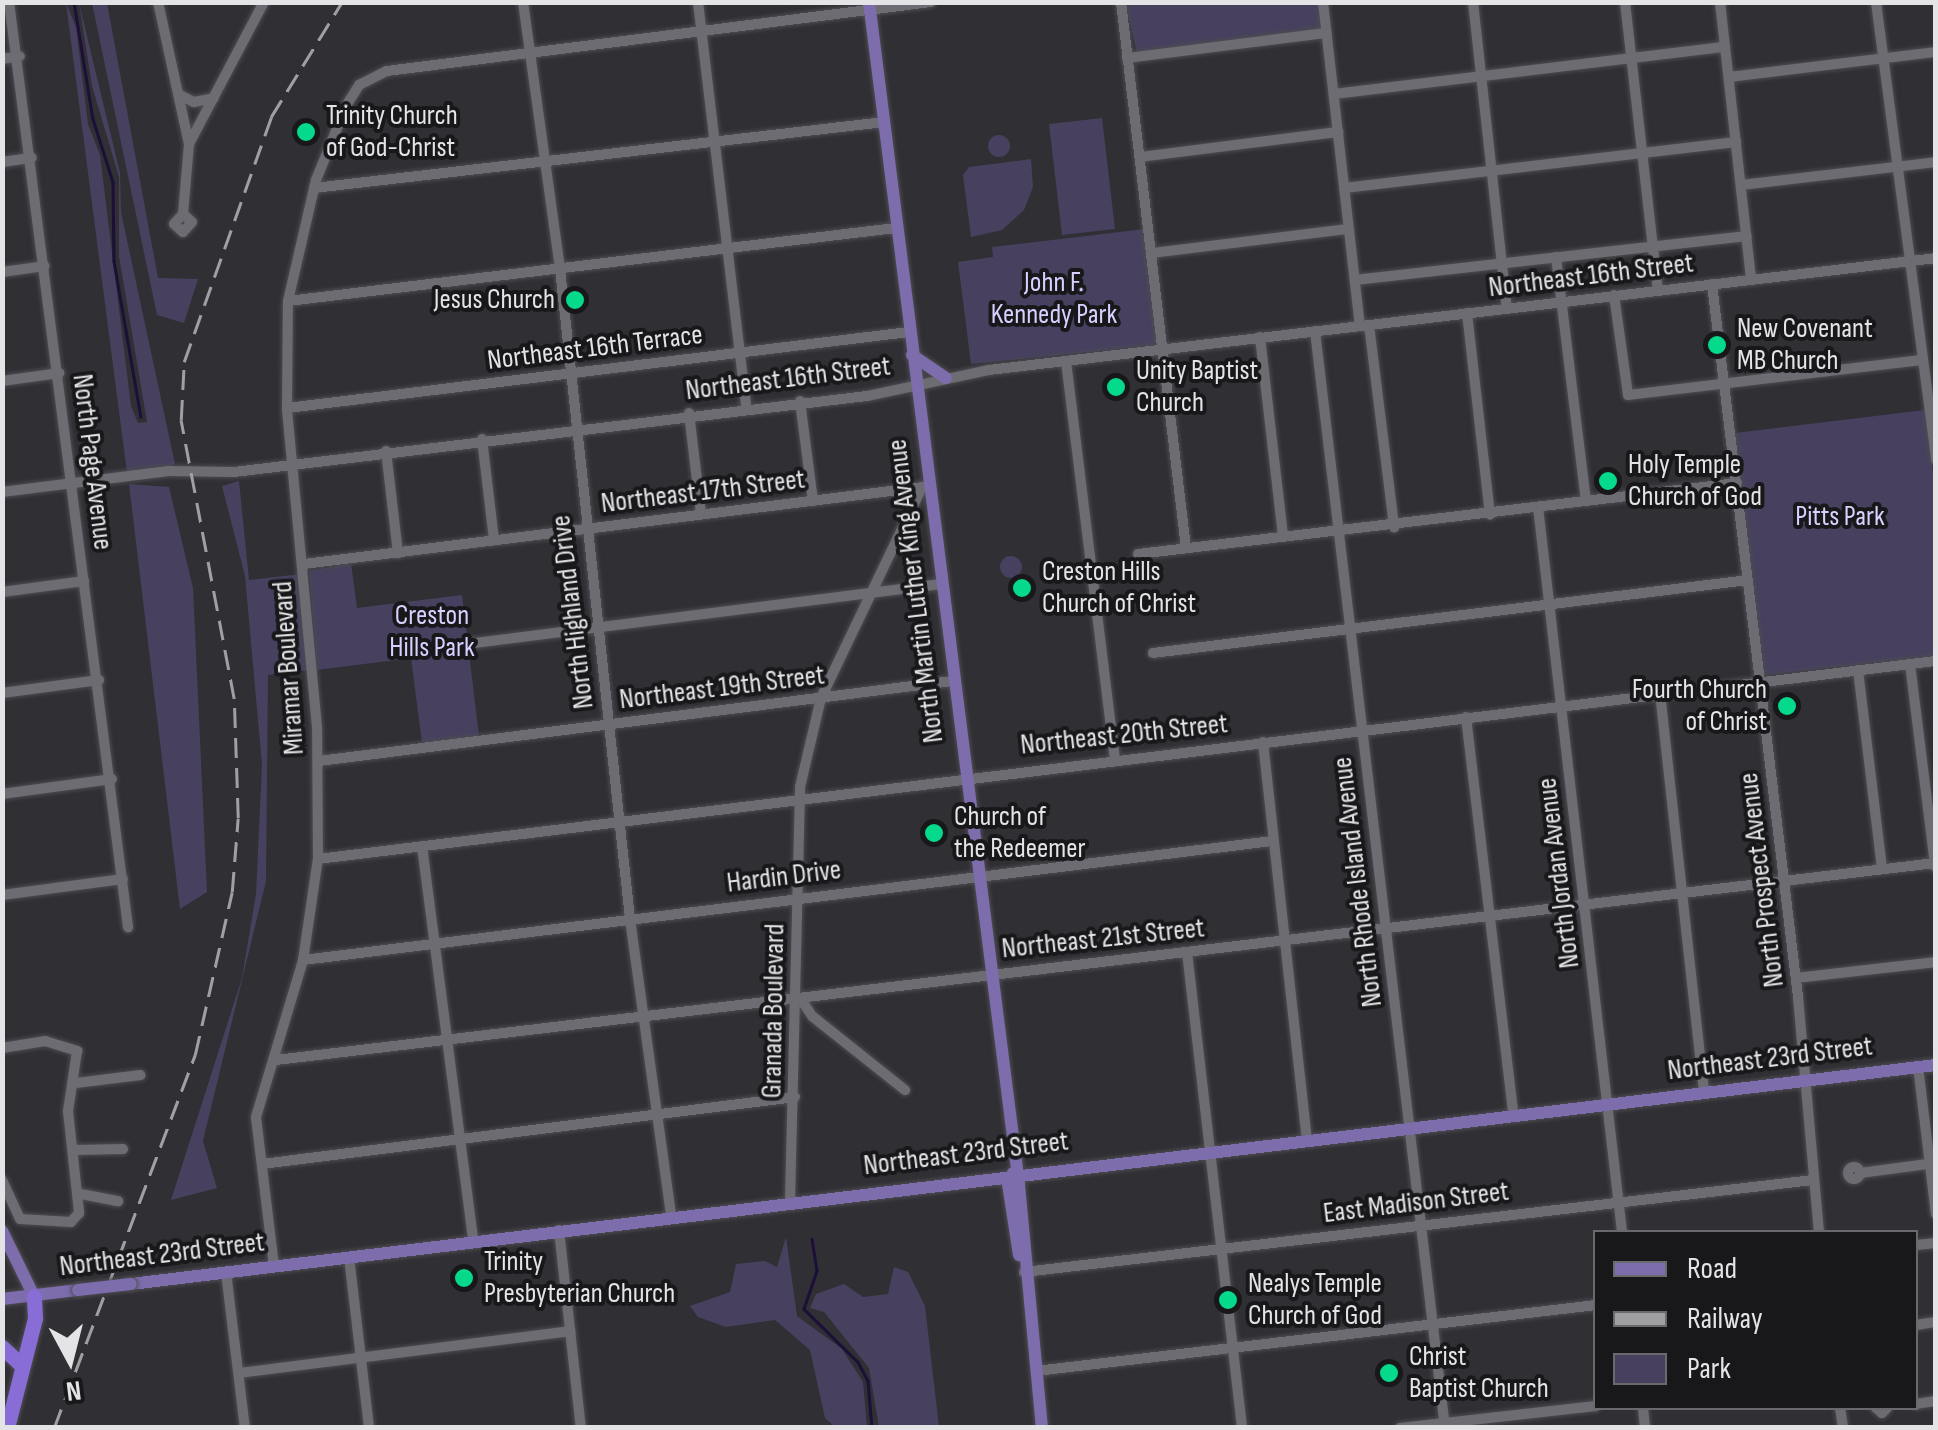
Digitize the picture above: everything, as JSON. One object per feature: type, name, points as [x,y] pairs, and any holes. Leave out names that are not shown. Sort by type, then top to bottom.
[{"type":"highway","points":[[8,1428],[19,1363],[35,1318],[34,1296]]},
{"type":"highway","points":[[2,1347],[19,1363]]},
{"type":"main road","name":"North Martin Luther King Avenue","points":[[870,7],[925,487],[1042,1428]]},
{"type":"main road","points":[[912,356],[946,378]]},
{"type":"main road","name":"Northeast 23rd Street","points":[[3,1300],[790,1200],[1936,1064]]},
{"type":"main road","points":[[2,1230],[6,1250],[34,1296]]},
{"type":"street","name":"North Page Avenue","points":[[9,2],[20,56],[128,927]]},
{"type":"street","points":[[158,2],[190,144],[183,214]]},
{"type":"street","points":[[190,144],[264,2]]},
{"type":"street","name":"North Highland Drive","points":[[523,2],[560,269],[585,529],[622,821],[630,918],[671,1216]]},
{"type":"street","points":[[698,2],[746,406]]},
{"type":"street","points":[[532,52],[702,34],[870,7],[930,2]]},
{"type":"street","points":[[1121,2],[1186,548]]},
{"type":"street","points":[[1323,2],[1354,280],[1394,526]]},
{"type":"street","points":[[1473,2],[1507,308]]},
{"type":"street","points":[[1625,2],[1658,290]]},
{"type":"street","points":[[1720,2],[1751,280]]},
{"type":"street","points":[[1876,2],[1908,261],[1923,360],[1930,373],[1936,460]]},
{"type":"street","points":[[1128,58],[1326,33]]},
{"type":"street","points":[[1334,94],[1726,48]]},
{"type":"street","name":"Miramar Boulevard","points":[[274,1266],[256,1117],[303,960],[318,859],[319,760],[287,408],[288,301],[314,188],[346,106],[369,76],[532,52]]},
{"type":"street","points":[[1728,77],[1936,52]]},
{"type":"street","points":[[2,59],[20,56]]},
{"type":"street","points":[[178,94],[194,102],[214,98]]},
{"type":"street","points":[[314,188],[884,122]]},
{"type":"street","points":[[1140,157],[1338,132]]},
{"type":"street","points":[[1344,188],[1736,142]]},
{"type":"street","points":[[2,162],[32,158]]},
{"type":"street","points":[[1742,185],[1936,162]]},
{"type":"street","points":[[288,301],[896,228]]},
{"type":"street","points":[[1152,253],[1348,229]]},
{"type":"street","points":[[1354,280],[1748,236]]},
{"type":"street","points":[[1556,257],[1586,501]]},
{"type":"street","name":"Northeast 16th Street","points":[[2,492],[294,465],[800,401],[1066,361],[1936,258]]},
{"type":"street","points":[[2,272],[45,266]]},
{"type":"street","name":"North Prospect Avenue","points":[[1712,284],[1796,978],[1801,1080],[1819,1230]]},
{"type":"street","points":[[1614,296],[1628,395],[1923,360]]},
{"type":"street","points":[[1467,313],[1490,515]]},
{"type":"street","name":"North Rhode Island Avenue","points":[[1314,331],[1445,1425]]},
{"type":"street","name":"Northeast 16th Terrace","points":[[287,408],[909,332]]},
{"type":"street","points":[[1260,338],[1283,536]]},
{"type":"street","points":[[1066,361],[1115,759]]},
{"type":"street","points":[[2,381],[58,374]]},
{"type":"street","points":[[800,401],[812,501]]},
{"type":"street","points":[[689,414],[702,514]]},
{"type":"street","points":[[482,439],[494,540]]},
{"type":"street","points":[[386,451],[398,552]]},
{"type":"street","points":[[1138,554],[1737,483]]},
{"type":"street","name":"Northeast 17th Street","points":[[304,564],[925,487]]},
{"type":"street","name":"Granada Boulevard","points":[[790,1200],[799,998],[799,800],[821,698],[925,487]]},
{"type":"street","name":"North Jordan Avenue","points":[[1538,508],[1622,1230]]},
{"type":"street","points":[[1152,653],[1748,580]]},
{"type":"street","points":[[2,592],[84,581]]},
{"type":"street","points":[[450,646],[940,584]]},
{"type":"street","name":"Northeast 20th Street","points":[[318,859],[1936,661]]},
{"type":"street","points":[[1910,664],[1935,865]]},
{"type":"street","points":[[1858,670],[1882,870]]},
{"type":"street","points":[[2,693],[98,680]]},
{"type":"street","name":"Northeast 19th Street","points":[[319,760],[952,681]]},
{"type":"street","points":[[1660,693],[1704,1092]]},
{"type":"street","points":[[1466,717],[1513,1114]]},
{"type":"street","points":[[1263,742],[1306,1138]]},
{"type":"street","points":[[2,794],[112,780]]},
{"type":"street","name":"Hardin Drive","points":[[303,960],[1272,842]]},
{"type":"street","points":[[422,846],[473,1242]]},
{"type":"street","name":"Northeast 21st Street","points":[[276,1060],[1935,865]]},
{"type":"street","points":[[2,895],[123,880]]},
{"type":"street","points":[[1187,952],[1242,1428]]},
{"type":"street","points":[[1796,978],[1936,962]]},
{"type":"street","points":[[799,998],[812,1016],[905,1090]]},
{"type":"street","points":[[2,1048],[45,1041],[72,1045],[80,1063],[68,1111],[81,1194],[71,1222],[20,1219],[2,1180]]},
{"type":"street","points":[[1918,1066],[1936,1214]]},
{"type":"street","points":[[76,1083],[140,1074]]},
{"type":"street","points":[[262,1164],[796,1097]]},
{"type":"street","points":[[75,1150],[123,1149]]},
{"type":"street","points":[[1860,1173],[1932,1164]]},
{"type":"street","name":"East Madison Street","points":[[1024,1272],[1813,1180]]},
{"type":"street","points":[[81,1194],[118,1201]]},
{"type":"street","points":[[558,1230],[579,1427]]},
{"type":"street","points":[[349,1256],[369,1428]]},
{"type":"street","points":[[226,1272],[245,1428]]},
{"type":"street","points":[[1036,1371],[1593,1305]]},
{"type":"street","points":[[239,1373],[570,1331]]},
{"type":"street","points":[[1400,1428],[1593,1406]]},
{"type":"green space","points":[[66,3],[76,27],[88,124],[100,155],[131,406],[138,423],[147,422],[119,256],[119,177],[92,86],[79,3],[120,173],[121,212],[175,464],[170,467],[127,473]]},
{"type":"green space","points":[[92,3],[107,3],[158,278],[198,279],[184,323],[157,315]]},
{"type":"green space","points":[[1126,3],[1319,3],[1321,29],[1137,54]]},
{"type":"green space","points":[[1102,118],[1115,229],[1062,235],[1049,124]]},
{"type":"green space","points":[[999,135],[1007,138],[1007,154],[999,157],[991,154],[988,146],[991,138]]},
{"type":"green space","points":[[1031,159],[1033,187],[1024,210],[1002,230],[971,237],[963,175],[969,167]]},
{"type":"green space","name":"John F. Kennedy Park","points":[[1145,229],[1157,345],[971,364],[958,262],[993,257],[992,247]]},
{"type":"green space","name":"Pitts Park","points":[[1925,410],[1936,496],[1935,656],[1764,675],[1735,433]]},
{"type":"green space","points":[[239,481],[249,580],[301,574],[309,670],[268,675],[266,881],[203,1141],[217,1188],[171,1200],[242,978],[256,894],[262,765],[245,576],[222,486]]},
{"type":"green space","points":[[129,484],[169,487],[193,588],[207,892],[180,909]]},
{"type":"green space","points":[[1011,556],[1019,559],[1019,575],[1011,578],[1003,575],[1000,567],[1003,559]]},
{"type":"green space","name":"Creston Hills Park","points":[[351,563],[357,608],[462,595],[479,736],[422,743],[411,658],[317,670],[309,571]]},
{"type":"green space","points":[[786,1237],[797,1316],[842,1349],[863,1382],[867,1427],[835,1427],[825,1418],[810,1350],[775,1320],[726,1327],[698,1317],[690,1306],[730,1292],[736,1264],[765,1261],[777,1267]]},
{"type":"green space","points":[[894,1267],[908,1272],[925,1306],[939,1427],[879,1427],[869,1368],[824,1312],[810,1308],[816,1294],[844,1284],[863,1297],[888,1294]]},
{"type":"waterway","points":[[74,2],[93,119],[113,182],[114,261],[141,417]]},
{"type":"waterway","points":[[812,1239],[817,1271],[804,1309],[858,1362],[868,1381],[872,1428]]},
{"type":"railway","points":[[54,1428],[195,1055],[232,892],[238,818],[234,699],[181,420],[184,362],[271,117],[342,2]]},
{"type":"place","name":"Trinity Church of God-Christ","points":[[306,132]]},
{"type":"place","name":"Jesus Church","points":[[575,300]]},
{"type":"place","name":"New Covenant MB Church","points":[[1717,345]]},
{"type":"place","name":"Unity Baptist Church","points":[[1116,387]]},
{"type":"place","name":"Holy Temple Church of God","points":[[1608,481]]},
{"type":"place","name":"Creston Hills Church of Christ","points":[[1022,588]]},
{"type":"place","name":"Fourth Church of Christ","points":[[1787,706]]},
{"type":"place","name":"Church of the Redeemer","points":[[934,833]]},
{"type":"place","name":"Trinity Presbyterian Church","points":[[464,1278]]},
{"type":"place","name":"Nealys Temple Church of God","points":[[1228,1300]]},
{"type":"place","name":"Christ Baptist Church","points":[[1389,1373]]}]
